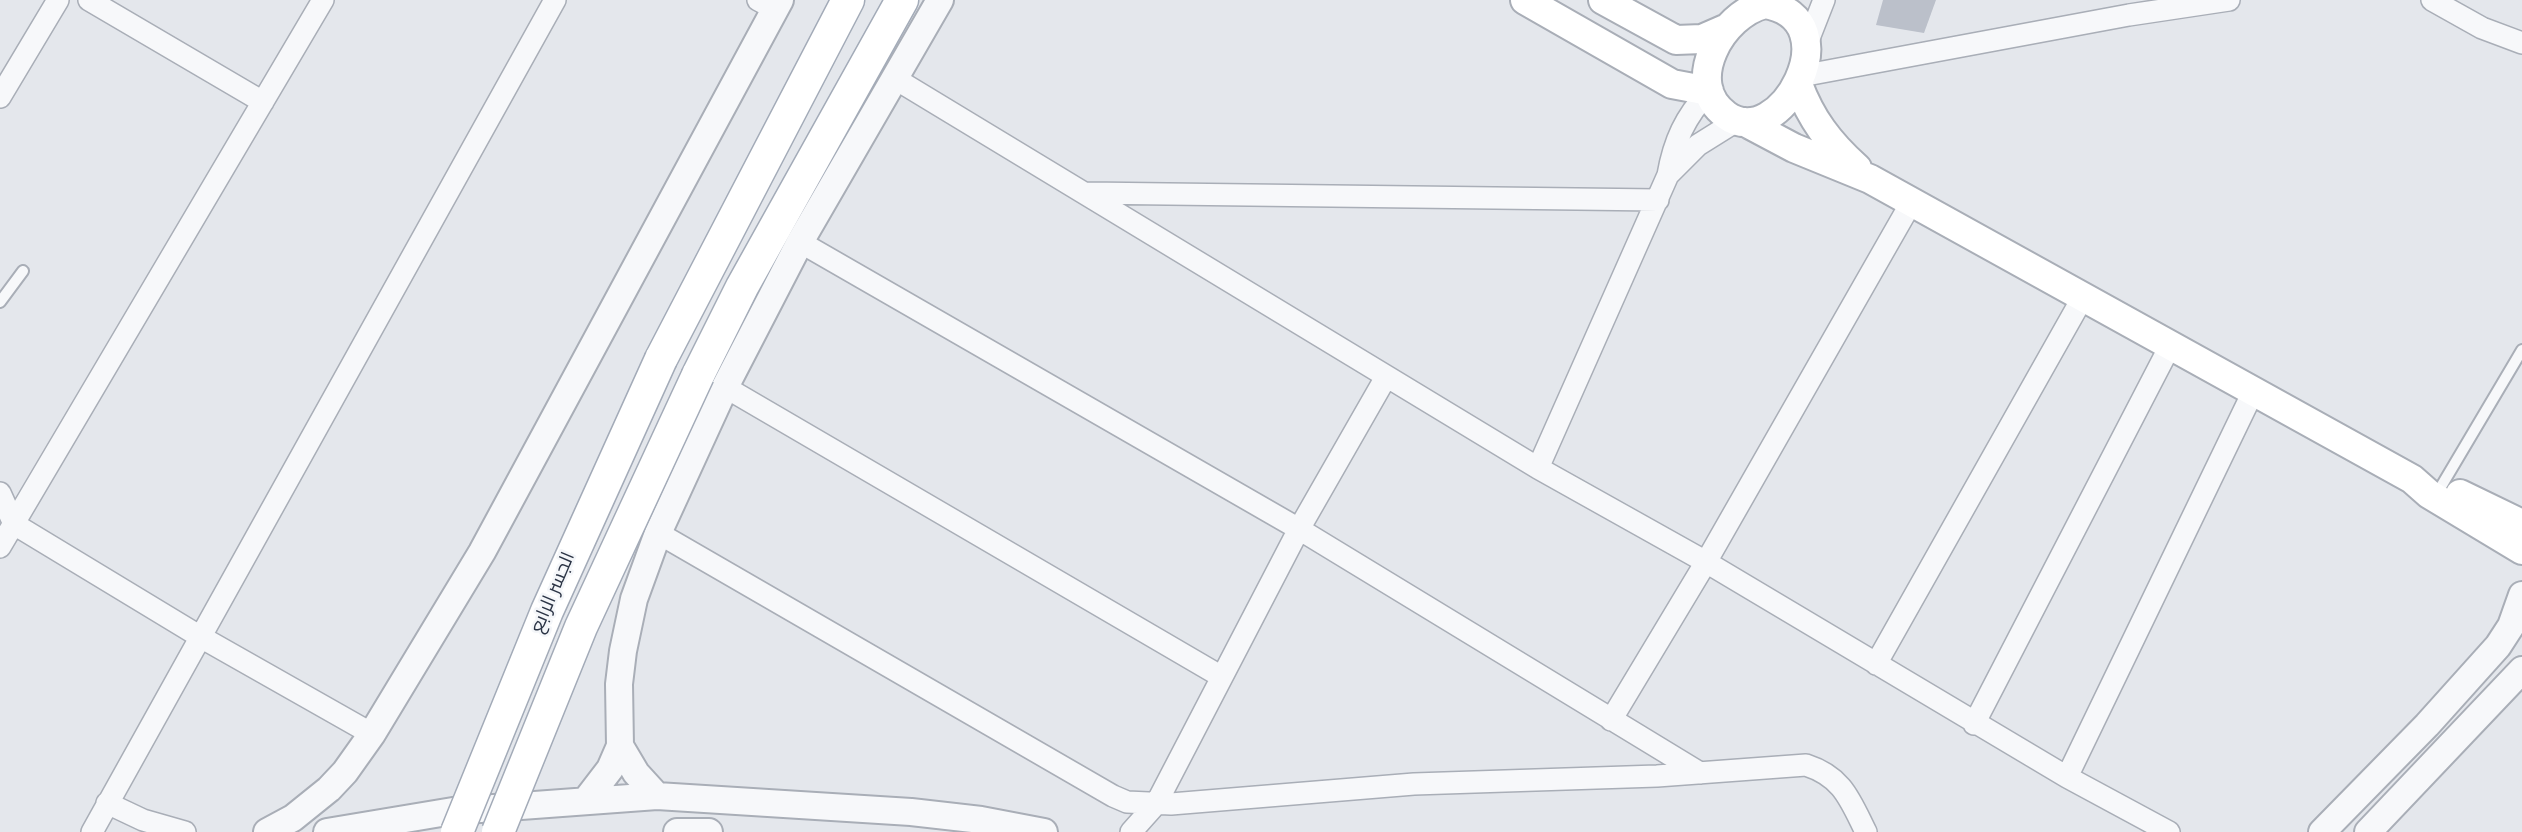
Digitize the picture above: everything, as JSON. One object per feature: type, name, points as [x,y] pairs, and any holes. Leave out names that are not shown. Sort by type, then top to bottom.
[{"type":"main road","name":"الجسر الرابع","points":[[457,832],[567,563],[661,359],[848,0]]},
{"type":"main road","name":"الجسر الرابع","points":[[498,832],[581,627],[711,381],[754,264],[902,0]]},
{"type":"main road","points":[[1525,0],[1672,84],[1709,91]]},
{"type":"main road","points":[[1603,0],[1676,40],[1702,39],[1725,29],[1758,3],[1778,6],[1790,12],[1804,33],[1806,46],[1800,80],[1789,98],[1776,110],[1761,119],[1741,121]]},
{"type":"main road","points":[[1725,29],[1709,64],[1709,91],[1716,107],[1728,118],[1741,121],[1794,148],[1870,179],[2412,479],[2429,494],[2522,550]]},
{"type":"main road","points":[[1800,80],[1807,106],[1818,127],[1834,146],[1870,179]]},
{"type":"main road","points":[[2412,479],[2423,479],[2442,485],[2522,524]]},
{"type":"street","points":[[0,97],[58,0]]},
{"type":"street","points":[[89,0],[263,102]]},
{"type":"street","points":[[0,547],[323,0]]},
{"type":"street","points":[[92,832],[555,0]]},
{"type":"street","points":[[587,799],[610,769],[620,746],[619,684],[634,599],[711,381],[800,242],[940,0]]},
{"type":"street","points":[[1806,46],[1824,0]]},
{"type":"street","points":[[1800,80],[2129,15],[2229,0]]},
{"type":"street","points":[[2432,0],[2482,28],[2522,43]]},
{"type":"street","points":[[267,832],[293,818],[329,789],[345,772],[372,734],[482,552],[771,3]]},
{"type":"street","points":[[894,78],[1538,468],[1706,562],[2067,778],[2169,832]]},
{"type":"street","points":[[1538,468],[1658,200],[1668,175],[1680,129],[1709,91]]},
{"type":"street","points":[[1668,175],[1698,145],[1741,121]]},
{"type":"street","points":[[1084,193],[1658,200]]},
{"type":"street","points":[[1611,720],[1706,562],[1911,203]]},
{"type":"street","points":[[800,242],[1299,529],[1700,772]]},
{"type":"street","points":[[1876,664],[2083,297]]},
{"type":"street","points":[[1974,724],[2170,346]]},
{"type":"street","points":[[1154,832],[1153,816],[1156,804],[1299,529],[1386,377]]},
{"type":"street","points":[[711,381],[1222,677]]},
{"type":"street","points":[[2067,778],[2253,392]]},
{"type":"street","points":[[0,494],[14,524],[199,636],[372,734]]},
{"type":"street","points":[[658,533],[1127,802],[1156,804],[1414,784],[1806,765],[1822,770],[1836,780],[1846,793],[1866,832]]},
{"type":"street","points":[[2322,832],[2427,725],[2498,646],[2511,626],[2522,595]]},
{"type":"street","points":[[2368,832],[2522,670]]},
{"type":"street","points":[[2427,725],[2450,745]]},
{"type":"street","points":[[620,746],[636,773],[657,796]]},
{"type":"street","points":[[327,832],[453,811],[587,799],[657,796],[911,812],[981,820],[1044,832]]},
{"type":"street","points":[[107,803],[143,820],[185,832]]},
{"type":"street","points":[[1131,832],[1156,804]]},
{"type":"street","points":[[677,832],[709,832]]},
{"type":"lane","points":[[0,302],[23,271]]},
{"type":"lane","points":[[2442,485],[2522,351]]},
{"type":"building","points":[[1883,0],[1936,0],[1924,33],[1876,25]]}]
